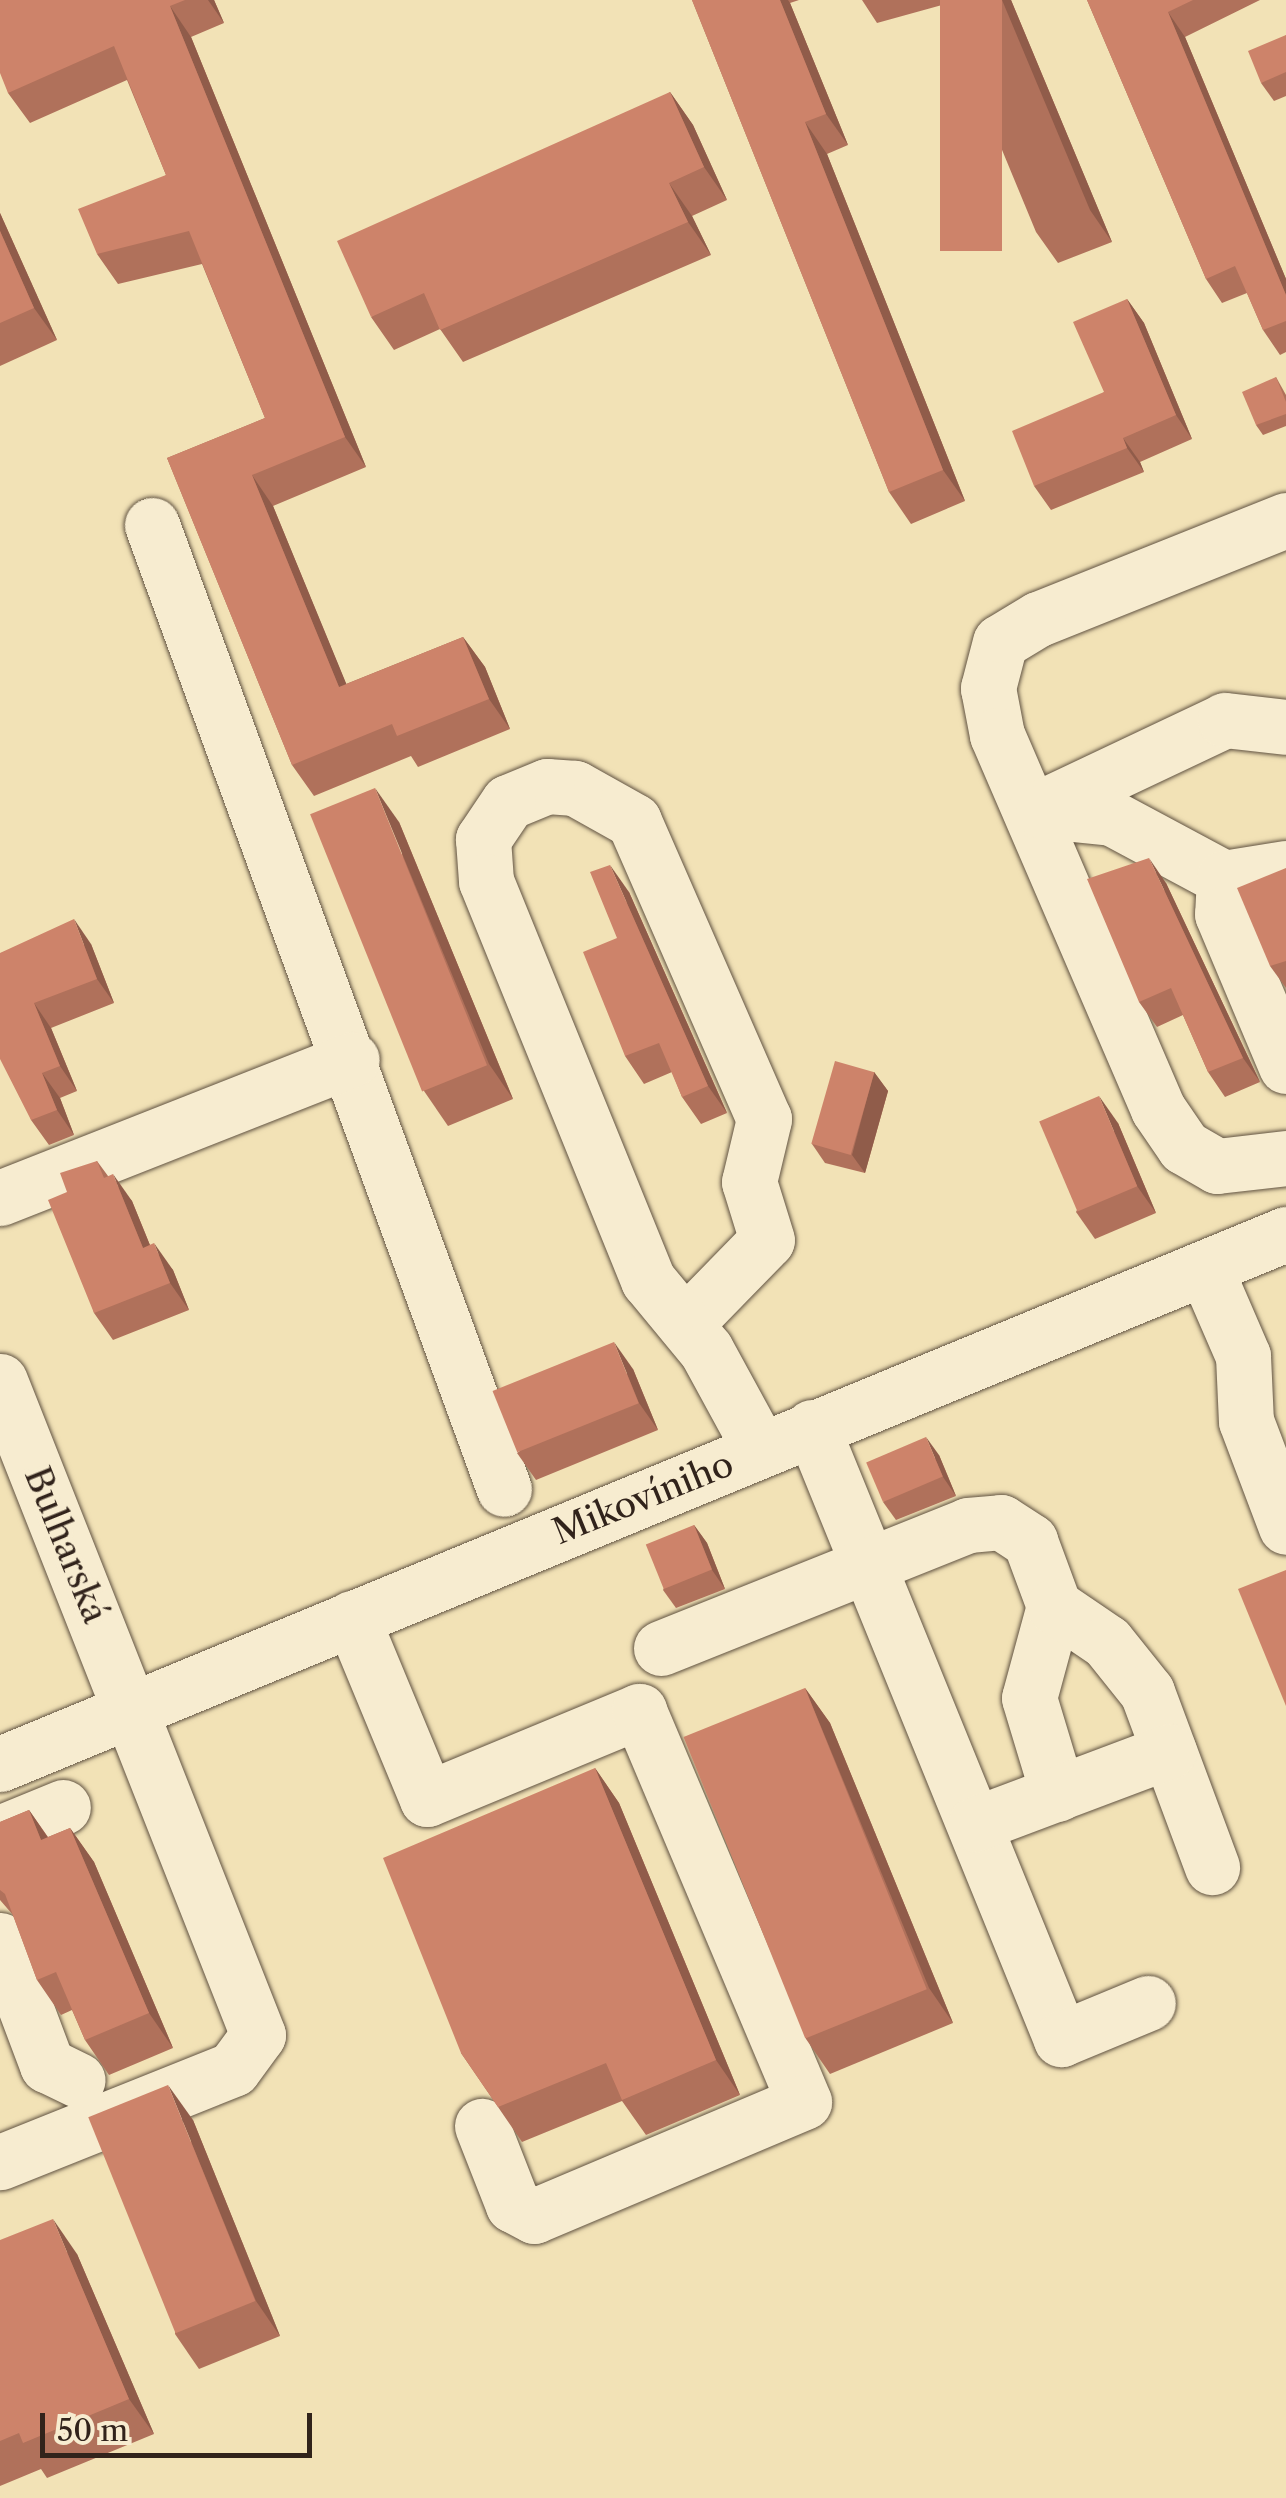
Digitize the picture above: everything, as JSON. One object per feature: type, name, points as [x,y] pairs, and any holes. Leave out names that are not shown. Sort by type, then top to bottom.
[{"type":"street","points":[[1286,520],[1000,642],[988,688],[997,735],[1036,810],[1158,1110],[1184,1147],[1217,1166],[1286,1158]]},
{"type":"street","points":[[152,525],[352,1059],[504,1489]]},
{"type":"street","points":[[1036,810],[1225,720],[1286,727]]},
{"type":"street","points":[[749,1182],[764,1118],[652,850],[634,821],[590,796],[547,786],[508,802],[483,839],[486,881],[648,1280],[685,1324],[760,1449]]},
{"type":"street","points":[[590,796],[628,892]]},
{"type":"street","points":[[1036,810],[1112,818],[1224,878],[1286,868]]},
{"type":"street","points":[[1224,878],[1222,914],[1286,1066]]},
{"type":"street","points":[[0,1198],[352,1059]]},
{"type":"street","points":[[685,1324],[767,1240],[722,1116]]},
{"type":"street","name":"Mikovíniho","points":[[0,1764],[1286,1234]]},
{"type":"street","points":[[1205,1268],[1242,1356],[1246,1421],[1286,1527]]},
{"type":"street","name":"Bulharská","points":[[0,1381],[19,1482],[133,1709],[258,2035],[233,2069],[6,2152]]},
{"type":"street","points":[[812,1428],[1061,2039],[1148,2003]]},
{"type":"street","points":[[661,1648],[968,1525],[1001,1522],[1030,1541],[1054,1606],[1030,1698],[1058,1794]]},
{"type":"street","points":[[1054,1606],[1107,1642],[1147,1692],[1212,1867]]},
{"type":"street","points":[[352,1618],[427,1798],[638,1711],[804,2102],[534,2216],[513,2205],[482,2126]]},
{"type":"street","points":[[975,1824],[1169,1752]]},
{"type":"street","points":[[0,1832],[63,1807]]},
{"type":"street","points":[[0,1940],[47,2065],[78,2080]]},
{"type":"building","points":[[0,0],[185,0],[170,6],[345,437],[252,475],[339,687],[463,637],[489,699],[397,736],[392,724],[292,765],[167,458],[265,418],[189,231],[97,254],[78,209],[166,175],[114,46],[8,93],[0,73]]},
{"type":"building","points":[[692,0],[780,0],[826,114],[805,122],[943,470],[889,492]]},
{"type":"building","points":[[940,0],[1002,0],[1002,251],[940,251]]},
{"type":"building","points":[[1087,0],[1193,0],[1168,12],[1286,295],[1286,321],[1263,330],[1235,266],[1206,279]]},
{"type":"building","points":[[1286,35],[1286,72],[1261,83],[1248,51]]},
{"type":"building","points":[[670,92],[704,167],[669,183],[688,222],[440,330],[424,293],[371,317],[337,241]]},
{"type":"building","points":[[0,231],[34,308],[0,323]]},
{"type":"building","points":[[1127,299],[1176,415],[1123,438],[1127,448],[1034,486],[1012,431],[1104,392],[1073,322]]},
{"type":"building","points":[[1276,377],[1286,402],[1286,414],[1256,425],[1242,392]]},
{"type":"building","points":[[375,788],[487,1065],[422,1091],[310,814]]},
{"type":"building","points":[[1149,858],[1243,1058],[1208,1072],[1171,988],[1139,1002],[1087,879]]},
{"type":"building","points":[[610,865],[708,1086],[682,1097],[659,1043],[625,1056],[583,952],[617,938],[590,872]]},
{"type":"building","points":[[1286,868],[1286,961],[1270,966],[1237,888]]},
{"type":"building","points":[[74,919],[97,979],[34,1003],[60,1066],[42,1073],[57,1110],[31,1120],[0,1059],[0,953]]},
{"type":"building","points":[[835,1061],[874,1072],[851,1155],[811,1144]]},
{"type":"building","points":[[1099,1096],[1137,1186],[1077,1212],[1039,1121]]},
{"type":"building","points":[[97,1161],[104,1178],[113,1174],[143,1248],[154,1243],[170,1283],[94,1313],[48,1200],[67,1192],[60,1173]]},
{"type":"building","points":[[614,1342],[639,1403],[517,1452],[493,1391]]},
{"type":"building","points":[[926,1437],[943,1477],[883,1502],[866,1462]]},
{"type":"building","points":[[694,1525],[712,1570],[664,1589],[646,1544]]},
{"type":"building","points":[[1286,1570],[1286,1706],[1238,1589]]},
{"type":"building","points":[[805,1688],[927,1989],[805,2038],[684,1737]]},
{"type":"building","points":[[595,1768],[716,2060],[622,2100],[606,2063],[498,2107],[461,2053],[383,1858]]},
{"type":"building","points":[[29,1810],[41,1840],[70,1828],[149,2013],[85,2040],[56,1972],[37,1980],[5,1894],[0,1890],[0,1822]]},
{"type":"building","points":[[168,2085],[255,2301],[176,2333],[88,2117]]},
{"type":"building","points":[[53,2219],[129,2399],[23,2443],[19,2433],[0,2441],[0,2240]]}]
